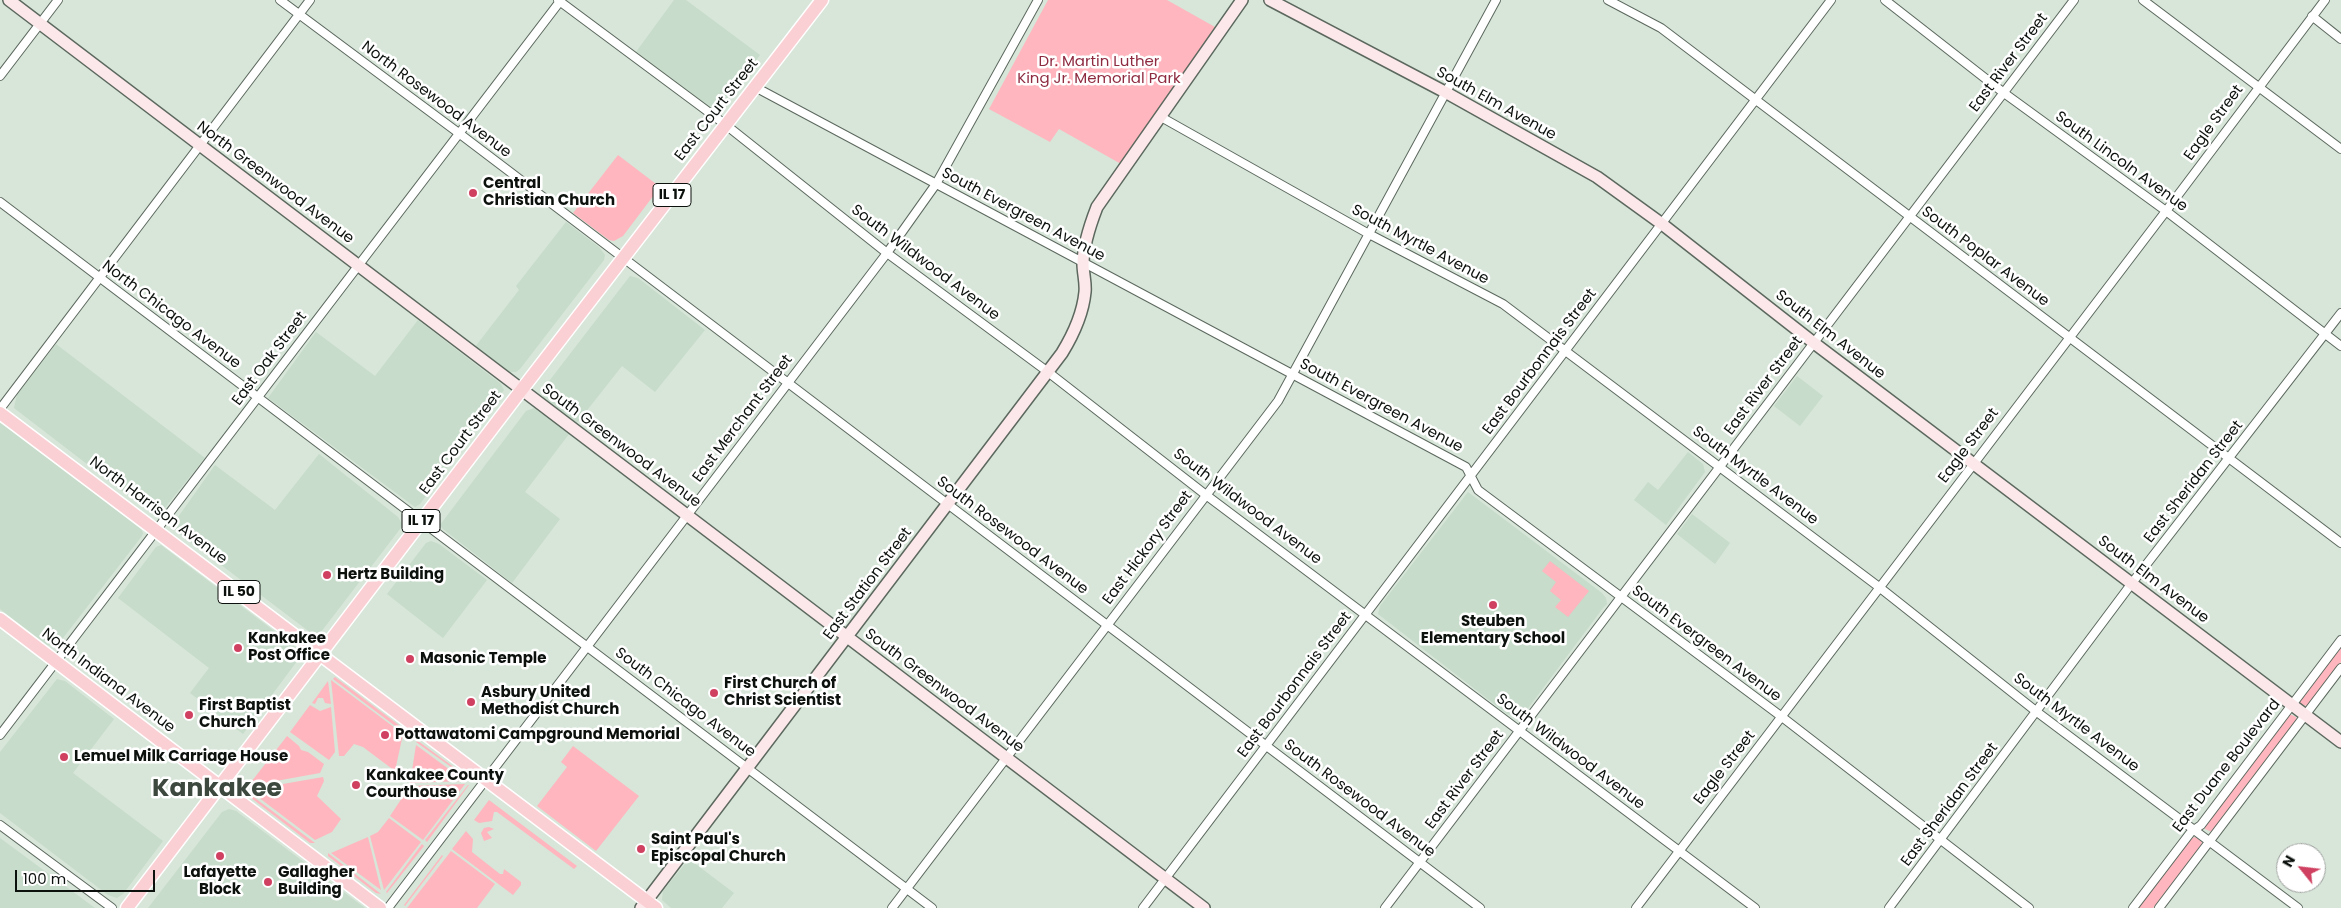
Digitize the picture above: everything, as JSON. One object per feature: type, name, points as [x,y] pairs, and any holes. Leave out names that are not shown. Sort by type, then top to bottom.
[{"type":"main road","name":"East Court Street","points":[[127,908],[522,389],[822,0]]},
{"type":"main road","name":"North Harrison Avenue","points":[[0,413],[321,653]]},
{"type":"main road","name":"North Indiana Avenue","points":[[0,619],[380,908]]},
{"type":"main road","name":"IL 50","points":[[321,653],[487,779],[648,905]]},
{"type":"street","name":"North Greenwood Avenue","points":[[9,0],[522,389]]},
{"type":"street","points":[[0,76],[58,0]]},
{"type":"street","name":"North Rosewood Avenue","points":[[280,0],[623,258]]},
{"type":"street","points":[[0,408],[310,0]]},
{"type":"street","name":"South Wildwood Avenue","points":[[560,0],[726,126],[887,253],[1048,372],[1206,495],[1755,908]]},
{"type":"street","name":"East Oak Street","points":[[0,735],[460,134],[560,0]]},
{"type":"street","name":"East Merchant Street","points":[[388,908],[887,253],[936,184],[1038,0]]},
{"type":"street","name":"East Station Street","points":[[648,905],[747,768],[1048,372],[1071,339],[1085,291],[1083,263],[1090,225],[1097,207],[1242,0]]},
{"type":"street","name":"South Elm Avenue","points":[[1270,0],[1445,92],[1597,177],[1662,224],[1814,343],[2341,742]]},
{"type":"street","name":"East Hickory Street","points":[[892,908],[1278,401],[1294,375],[1496,0]]},
{"type":"street","name":"South Poplar Avenue","points":[[1608,0],[1661,28],[1909,218],[2069,336],[2341,543]]},
{"type":"street","name":"East Bourbonnais Street","points":[[1143,908],[1831,0]]},
{"type":"street","name":"South Lincoln Avenue","points":[[1885,0],[2004,92],[2166,211],[2341,346]]},
{"type":"street","name":"East River Street","points":[[1385,908],[2074,0]]},
{"type":"street","points":[[2143,0],[2341,149]]},
{"type":"street","name":"Eagle Street","points":[[1636,908],[2325,0]]},
{"type":"street","points":[[2312,16],[2341,39]]},
{"type":"street","name":"South Evergreen Avenue","points":[[755,88],[1466,467],[1472,475],[1478,490],[1782,717],[2029,908]]},
{"type":"street","name":"South Myrtle Avenue","points":[[1160,117],[1369,234],[1503,304],[1879,587],[2037,712],[2298,908]]},
{"type":"street","name":"North Chicago Avenue","points":[[0,202],[257,399],[422,520]]},
{"type":"street","name":"South Rosewood Avenue","points":[[623,258],[1480,908]]},
{"type":"street","name":"East Sheridan Street","points":[[1890,908],[2132,583],[2230,459],[2341,313]]},
{"type":"street","name":"South Greenwood Avenue","points":[[522,389],[1204,908]]},
{"type":"street","name":"South Chicago Avenue","points":[[422,520],[932,908]]},
{"type":"street","name":"East Duane Boulevard","points":[[2133,908],[2201,825],[2341,640]]},
{"type":"street","name":"East Duane Boulevard","points":[[2159,908],[2341,668]]},
{"type":"street","points":[[0,825],[112,908]]},
{"type":"shaded area","points":[[674,0],[686,0],[760,55],[719,109],[710,108],[636,52]]},
{"type":"shaded area","points":[[566,222],[599,247],[605,255],[604,260],[520,369],[516,372],[509,372],[475,347],[519,290],[516,286]]},
{"type":"shaded area","points":[[630,276],[638,278],[705,330],[655,392],[622,366],[577,423],[543,397],[543,389]]},
{"type":"shaded area","points":[[418,320],[501,384],[504,390],[420,504],[415,507],[268,398],[316,332],[375,376]]},
{"type":"shaded area","points":[[56,344],[205,458],[159,515],[152,514],[14,408],[17,394]]},
{"type":"shaded area","points":[[1797,376],[1823,396],[1800,426],[1774,406]]},
{"type":"shaded area","points":[[534,408],[569,434],[525,492],[560,519],[512,583],[440,525],[526,411]]},
{"type":"shaded area","points":[[0,423],[6,425],[141,529],[143,533],[56,647],[47,645],[0,609]]},
{"type":"shaded area","points":[[1688,452],[1703,464],[1705,472],[1666,525],[1634,500],[1648,482],[1658,490]]},
{"type":"shaded area","points":[[319,454],[398,517],[402,524],[321,632],[315,636],[171,527],[215,465],[275,510]]},
{"type":"shaded area","name":"Steuben Elementary School","points":[[1468,492],[1602,593],[1606,598],[1607,604],[1523,715],[1517,717],[1507,714],[1378,614],[1380,606]]},
{"type":"shaded area","points":[[1692,514],[1730,543],[1715,564],[1677,534]]},
{"type":"shaded area","points":[[431,541],[439,544],[487,580],[443,638],[387,594],[426,543]]},
{"type":"shaded area","points":[[161,545],[303,653],[243,734],[190,693],[209,668],[118,598],[156,547]]},
{"type":"shaded area","points":[[57,679],[65,681],[114,719],[73,773],[163,841],[123,894],[117,898],[108,895],[0,813],[0,752]]},
{"type":"shaded area","points":[[229,809],[236,811],[365,908],[148,908],[222,812]]},
{"type":"shaded area","points":[[0,838],[95,908],[0,908]]},
{"type":"shaded area","points":[[689,859],[734,893],[722,908],[671,908],[662,900],[663,891]]},
{"type":"green space","name":"Dr. Martin Luther King Jr. Memorial Park","points":[[1048,0],[1167,0],[1215,27],[1121,164],[1059,129],[1050,142],[989,109]]},
{"type":"green space","points":[[618,155],[660,187],[623,236],[614,241],[609,240],[573,213]]},
{"type":"green space","points":[[1550,561],[1589,591],[1568,617],[1555,607],[1561,600],[1550,591],[1556,582],[1542,571]]},
{"type":"green space","points":[[2341,647],[2341,662],[2307,706],[2300,704],[2300,700]]},
{"type":"green space","points":[[335,677],[400,726],[403,732],[333,679]]},
{"type":"green space","points":[[331,680],[403,734],[395,771],[363,747],[354,744],[344,756],[339,756]]},
{"type":"green space","points":[[328,681],[331,704],[325,703],[323,698],[318,698],[315,704],[312,703]]},
{"type":"green space","points":[[310,705],[320,711],[331,707],[335,752],[329,760],[290,732]]},
{"type":"green space","points":[[2289,714],[2296,717],[2297,720],[2212,832],[2205,829],[2205,825]]},
{"type":"green space","points":[[287,736],[301,750],[308,752],[324,764],[320,773],[248,786]]},
{"type":"green space","points":[[418,741],[466,776],[468,779],[416,742]]},
{"type":"green space","points":[[416,745],[465,781],[410,783]]},
{"type":"green space","points":[[573,746],[639,796],[596,851],[537,806],[567,767],[561,762]]},
{"type":"green space","points":[[323,777],[324,781],[317,796],[341,819],[332,832],[315,840],[254,794],[260,788]]},
{"type":"green space","points":[[465,784],[423,840],[390,816],[410,786]]},
{"type":"green space","points":[[469,785],[427,842],[425,840]]},
{"type":"green space","points":[[247,792],[315,843],[310,843],[246,794]]},
{"type":"green space","points":[[489,800],[577,866],[574,869],[497,812],[494,812],[492,821],[479,823],[474,820]]},
{"type":"green space","points":[[389,818],[421,842],[384,890],[370,836],[378,832]]},
{"type":"green space","points":[[484,828],[494,829],[487,832],[492,838],[484,841],[481,833]]},
{"type":"green space","points":[[466,831],[473,839],[472,852],[500,874],[503,874],[504,869],[521,882],[521,885],[513,895],[452,849]]},
{"type":"green space","points":[[368,837],[381,890],[331,853]]},
{"type":"green space","points":[[2196,837],[2202,842],[2201,846],[2153,908],[2138,908],[2191,838]]},
{"type":"green space","points":[[422,844],[424,846],[387,893],[386,892]]},
{"type":"green space","points":[[451,851],[495,884],[477,908],[407,908]]},
{"type":"green space","points":[[328,853],[381,894],[376,893],[328,856]]},
{"type":"green space","points":[[443,856],[405,906],[404,905]]},
{"type":"place","name":"Central Christian Church","points":[[473,193]]},
{"type":"place","name":"Hertz Building","points":[[327,575]]},
{"type":"place","name":"Steuben Elementary School","points":[[1493,605]]},
{"type":"place","name":"Kankakee Post Office","points":[[238,648]]},
{"type":"place","name":"Masonic Temple","points":[[410,659]]},
{"type":"place","name":"First Church of Christ Scientist","points":[[714,693]]},
{"type":"place","name":"Asbury United Methodist Church","points":[[471,702]]},
{"type":"place","name":"First Baptist Church","points":[[189,715]]},
{"type":"place","name":"Pottawatomi Campground Memorial","points":[[385,735]]},
{"type":"place","name":"Lemuel Milk Carriage House","points":[[64,757]]},
{"type":"place","name":"Kankakee County Courthouse","points":[[356,785]]},
{"type":"place","name":"Saint Paul's Episcopal Church","points":[[641,849]]},
{"type":"place","name":"Lafayette Block","points":[[220,856]]},
{"type":"place","name":"Gallagher Building","points":[[268,882]]},
{"type":"district","name":"Kankakee","points":[[217,790]]}]
